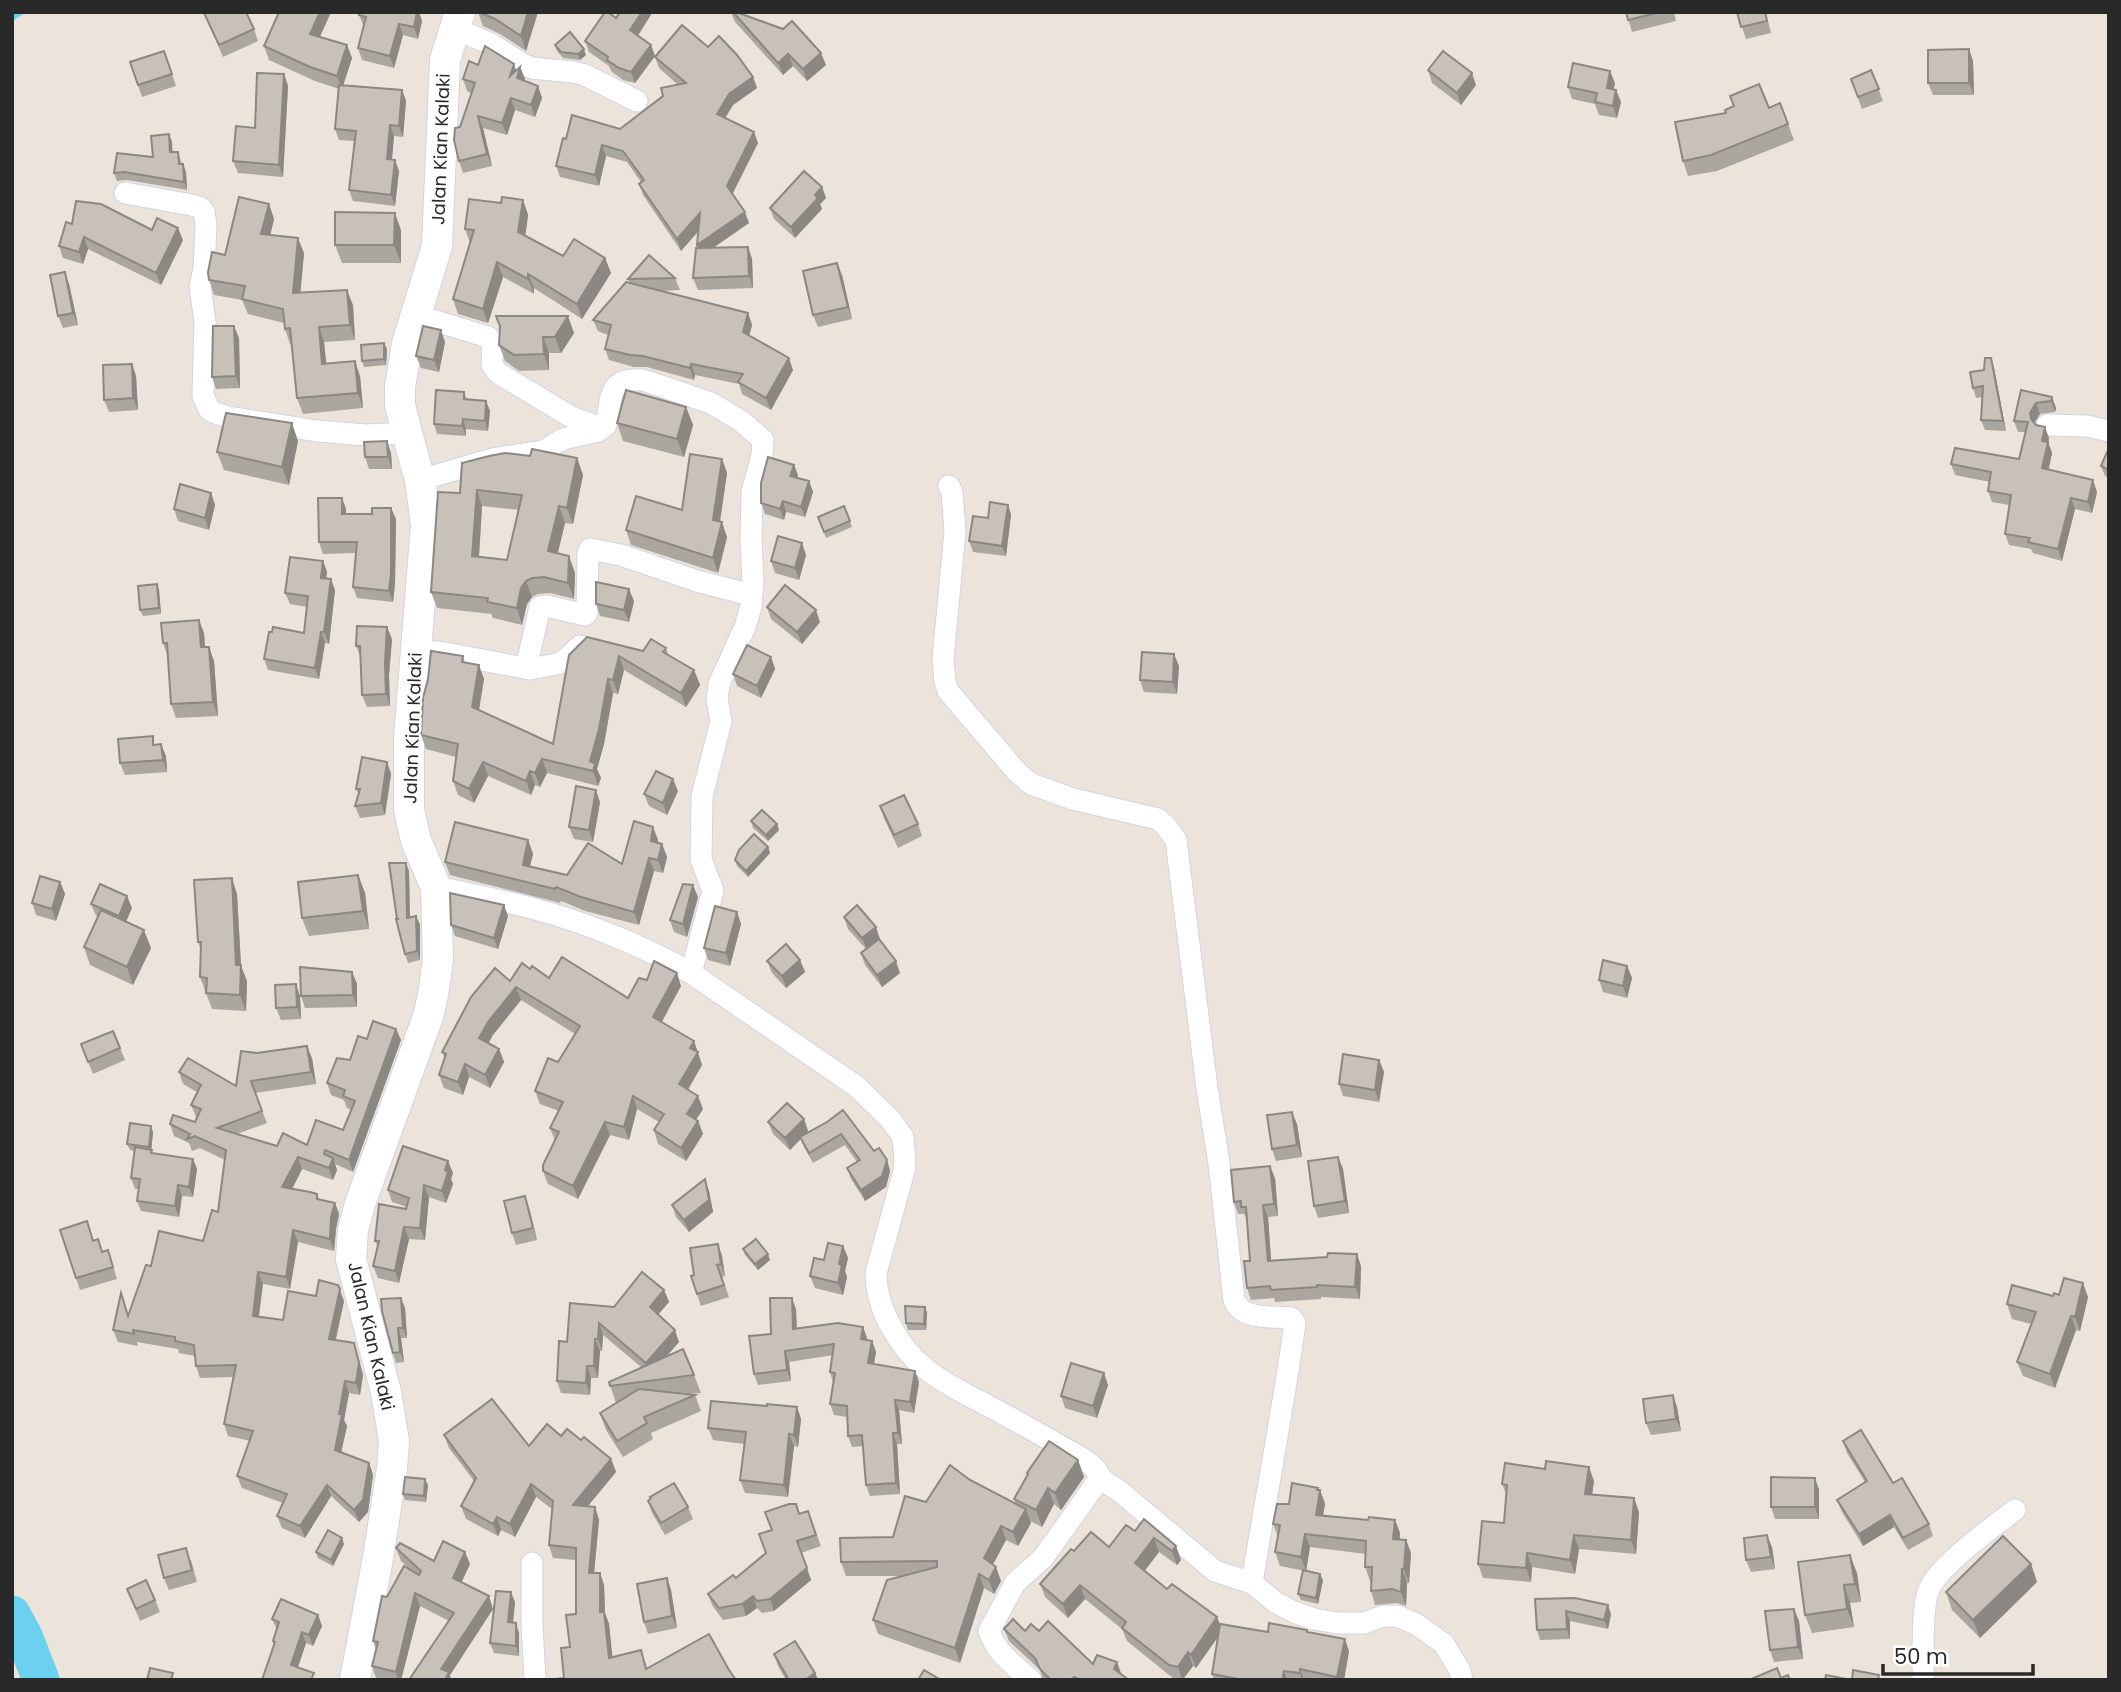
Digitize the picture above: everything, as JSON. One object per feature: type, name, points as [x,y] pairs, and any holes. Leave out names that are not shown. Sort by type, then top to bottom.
[{"type":"street","points":[[457,20],[479,45],[516,62],[583,81],[630,101]]},
{"type":"street","name":"Jalan Kian Kalaki","points":[[355,1680],[378,1558],[394,1441],[386,1392],[351,1259],[353,1230],[429,1014],[438,959],[436,887],[416,841],[409,810],[409,738],[426,538],[424,503],[400,405],[400,387],[401,369],[436,246],[445,60],[457,20]]},
{"type":"street","points":[[125,193],[192,205],[204,212],[204,269],[200,287],[205,321],[203,396],[213,412],[228,417],[317,431],[366,435],[407,433]]},
{"type":"street","points":[[416,315],[488,337],[493,342],[492,365],[498,373],[573,418],[602,428]]},
{"type":"street","points":[[420,480],[492,459],[543,451],[563,439],[602,428],[606,425],[613,388],[618,383],[632,379],[643,380],[711,402],[763,440],[762,455],[752,492],[751,595],[745,627],[717,691],[721,721],[703,788],[701,859],[713,891],[691,973]]},
{"type":"street","points":[[2046,425],[2087,426],[2109,431]]},
{"type":"street","points":[[948,486],[952,492],[955,531],[943,659],[948,691],[1017,772],[1031,784],[1073,799],[1151,817],[1165,825],[1176,840],[1219,1163],[1234,1300],[1237,1307],[1249,1315],[1291,1318],[1295,1324],[1252,1583]]},
{"type":"street","points":[[526,668],[540,607],[587,614],[590,549],[621,555],[697,581],[751,595]]},
{"type":"street","points":[[415,650],[526,668],[557,664],[580,646]]},
{"type":"street","points":[[436,887],[543,911],[608,934],[674,964],[856,1086],[890,1119],[903,1137],[905,1161],[876,1273],[876,1286],[889,1323],[908,1352],[926,1370],[1093,1465],[1100,1476],[1043,1558],[1015,1583],[989,1631],[992,1642],[1003,1656],[1031,1680]]},
{"type":"street","points":[[1099,1478],[1118,1490],[1215,1571],[1252,1583],[1275,1602],[1294,1612],[1337,1623],[1364,1623],[1384,1616],[1397,1616],[1416,1624],[1444,1644],[1460,1671],[1462,1680]]},
{"type":"street","points":[[1923,1680],[1929,1589],[1955,1558],[2015,1510]]},
{"type":"street","points":[[532,1563],[535,1680]]},
{"type":"building","points":[[246,12],[254,29],[219,45],[204,13]]},
{"type":"building","points":[[279,12],[320,12],[310,34],[347,45],[337,76],[264,46]]},
{"type":"building","points":[[359,12],[417,12],[414,27],[399,24],[390,56],[358,48],[366,17],[359,15]]},
{"type":"building","points":[[479,12],[528,12],[521,36]]},
{"type":"building","points":[[605,12],[616,18],[620,12],[642,12],[630,30],[651,45],[631,72],[607,60],[608,57],[585,41]]},
{"type":"building","points":[[733,12],[783,29],[792,21],[821,53],[803,69],[788,54],[778,63]]},
{"type":"building","points":[[1626,12],[1660,12],[1628,20]]},
{"type":"building","points":[[1737,12],[1765,12],[1767,21],[1741,27]]},
{"type":"building","points":[[682,25],[708,47],[719,36],[753,77],[729,94],[717,114],[754,132],[727,186],[745,212],[697,245],[700,213],[677,239],[639,184],[644,180],[623,151],[602,145],[595,175],[556,166],[572,115],[620,129],[663,96],[661,88],[686,83],[655,57]]},
{"type":"building","points":[[570,32],[584,49],[578,54],[561,52],[555,45]]},
{"type":"building","points":[[485,46],[514,64],[510,76],[520,67],[517,78],[538,86],[531,105],[511,98],[502,123],[478,116],[487,154],[459,161],[454,140],[455,128],[460,127],[475,83],[463,79],[469,61],[478,65]]},
{"type":"building","points":[[1969,49],[1969,83],[1928,83],[1928,50]]},
{"type":"building","points":[[164,51],[172,74],[138,85],[130,62]]},
{"type":"building","points":[[1443,51],[1472,73],[1457,93],[1428,70]]},
{"type":"building","points":[[1573,63],[1610,71],[1607,88],[1616,90],[1613,106],[1595,102],[1597,93],[1568,87]]},
{"type":"building","points":[[1871,70],[1879,89],[1858,97],[1851,79]]},
{"type":"building","points":[[257,73],[284,74],[279,165],[233,161],[236,126],[255,128]]},
{"type":"building","points":[[1759,84],[1769,108],[1780,103],[1788,124],[1711,155],[1683,161],[1675,122],[1726,113],[1725,110],[1734,106],[1730,96]]},
{"type":"building","points":[[339,85],[402,90],[399,126],[390,125],[387,159],[395,160],[391,195],[349,190],[356,131],[335,129]]},
{"type":"building","points":[[169,134],[170,152],[178,152],[179,164],[183,164],[184,182],[124,172],[114,173],[117,153],[153,157],[151,136]]},
{"type":"building","points":[[804,171],[822,187],[815,195],[818,198],[791,227],[770,208]]},
{"type":"building","points":[[239,197],[269,204],[261,234],[298,238],[293,293],[347,290],[350,325],[319,327],[322,364],[355,361],[358,393],[297,398],[290,328],[285,329],[283,309],[242,299],[245,286],[209,280],[212,252],[225,255]]},
{"type":"building","points":[[502,197],[523,200],[518,232],[563,256],[574,239],[605,258],[577,304],[528,274],[528,279],[497,262],[483,309],[453,299],[474,230],[465,229],[469,199],[501,203]]},
{"type":"building","points":[[76,201],[101,204],[152,230],[157,218],[178,228],[156,273],[84,237],[79,252],[59,246],[66,222],[72,224]]},
{"type":"building","points":[[335,212],[395,213],[394,245],[335,245]]},
{"type":"building","points":[[748,247],[749,276],[693,278],[696,248]]},
{"type":"building","points":[[649,255],[675,278],[628,279]]},
{"type":"building","points":[[837,263],[848,307],[813,315],[803,271]]},
{"type":"building","points":[[65,272],[73,313],[58,316],[50,275]]},
{"type":"building","points":[[626,282],[748,313],[743,332],[789,358],[766,398],[738,382],[743,374],[691,364],[690,368],[605,349],[611,325],[593,320]]},
{"type":"building","points":[[496,316],[568,316],[555,337],[543,337],[544,354],[514,355],[499,345],[500,326]]},
{"type":"building","points":[[213,326],[234,326],[236,376],[212,377]]},
{"type":"building","points":[[423,326],[441,330],[434,360],[416,356]]},
{"type":"building","points":[[384,343],[384,359],[362,361],[361,345]]},
{"type":"building","points":[[1985,358],[1991,358],[2003,421],[1981,420],[1983,386],[1973,388],[1970,372],[1984,370]]},
{"type":"building","points":[[132,364],[133,398],[104,400],[103,365]]},
{"type":"building","points":[[436,390],[464,392],[464,399],[486,401],[485,421],[463,419],[462,426],[434,424]]},
{"type":"building","points":[[626,390],[686,407],[677,439],[617,423]]},
{"type":"building","points":[[2021,390],[2052,397],[2051,401],[2036,403],[2030,413],[2036,425],[2045,427],[2042,441],[2048,442],[2042,468],[2093,480],[2088,502],[2071,498],[2058,549],[2028,542],[2030,538],[2005,534],[2011,495],[1988,491],[1991,472],[1951,464],[1955,448],[2019,459],[2028,422],[2014,421]]},
{"type":"building","points":[[226,413],[292,423],[282,467],[217,452]]},
{"type":"building","points":[[387,441],[388,457],[365,457],[364,442]]},
{"type":"building","points":[[532,449],[577,458],[567,508],[559,506],[548,551],[569,556],[568,583],[544,577],[532,578],[521,588],[517,608],[487,602],[488,598],[431,592],[438,492],[460,493],[462,463],[505,453],[530,456]],"holes":[[[477,490],[522,495],[507,560],[472,556]]]},
{"type":"building","points":[[2109,452],[2109,470],[2101,466]]},
{"type":"building","points":[[690,454],[722,459],[713,520],[722,522],[713,558],[626,530],[636,496],[682,510]]},
{"type":"building","points":[[768,457],[794,465],[790,476],[809,481],[801,507],[783,501],[780,509],[761,503],[761,483]]},
{"type":"building","points":[[180,484],[211,493],[205,518],[174,509]]},
{"type":"building","points":[[318,498],[342,498],[342,514],[372,514],[372,508],[391,508],[389,591],[353,587],[357,542],[319,542]]},
{"type":"building","points":[[990,502],[1008,505],[1002,546],[969,541],[973,516],[988,518]]},
{"type":"building","points":[[844,506],[850,521],[824,532],[818,517]]},
{"type":"building","points":[[778,536],[802,543],[795,568],[771,561]]},
{"type":"building","points":[[290,557],[323,561],[321,578],[331,579],[324,632],[321,632],[315,668],[264,659],[269,632],[272,632],[273,627],[304,633],[308,596],[285,593]]},
{"type":"building","points":[[596,582],[629,589],[624,610],[596,604]]},
{"type":"building","points":[[157,584],[159,608],[140,610],[138,586]]},
{"type":"building","points":[[785,585],[816,610],[797,632],[767,607]]},
{"type":"building","points":[[199,620],[201,647],[209,647],[213,702],[171,704],[167,643],[163,643],[161,623]]},
{"type":"building","points":[[357,626],[387,627],[386,694],[362,695],[360,646],[356,646]]},
{"type":"building","points":[[587,637],[643,651],[651,639],[666,648],[663,652],[694,670],[681,693],[619,656],[613,680],[608,679],[590,761],[595,764],[593,771],[542,759],[535,773],[530,771],[526,781],[483,762],[469,789],[453,781],[458,744],[421,735],[423,698],[431,651],[463,656],[462,662],[479,665],[472,707],[553,744],[569,655]]},
{"type":"building","points":[[747,645],[771,657],[757,686],[733,674]]},
{"type":"building","points":[[1142,652],[1174,654],[1173,682],[1140,680]]},
{"type":"building","points":[[153,736],[153,745],[161,744],[163,760],[120,763],[118,739]]},
{"type":"building","points":[[362,757],[387,762],[381,803],[355,806],[360,789],[356,789]]},
{"type":"building","points":[[656,771],[673,779],[663,803],[644,794]]},
{"type":"building","points":[[576,786],[596,790],[589,830],[569,827]]},
{"type":"building","points":[[904,795],[918,824],[894,835],[880,806]]},
{"type":"building","points":[[762,810],[777,824],[766,835],[751,821]]},
{"type":"building","points":[[634,821],[653,827],[651,841],[662,844],[658,860],[649,858],[634,912],[556,887],[555,889],[445,862],[455,822],[528,840],[523,865],[567,875],[588,843],[622,864]]},
{"type":"building","points":[[754,834],[768,847],[746,871],[735,860],[739,850]]},
{"type":"building","points":[[389,863],[406,863],[407,918],[416,916],[417,951],[405,954],[396,919]]},
{"type":"building","points":[[358,875],[363,911],[302,918],[298,882]]},
{"type":"building","points":[[40,876],[60,882],[52,909],[32,903]]},
{"type":"building","points":[[232,878],[236,965],[241,965],[240,995],[206,993],[207,978],[200,977],[201,942],[198,942],[194,880]]},
{"type":"building","points":[[100,884],[127,896],[119,916],[91,904]]},
{"type":"building","points":[[683,884],[693,885],[683,924],[670,920]]},
{"type":"building","points":[[450,893],[504,905],[494,938],[451,925]]},
{"type":"building","points":[[857,905],[876,927],[862,938],[844,917]]},
{"type":"building","points":[[715,906],[737,912],[726,953],[704,948]]},
{"type":"building","points":[[101,910],[144,930],[127,967],[84,947]]},
{"type":"building","points":[[879,939],[896,961],[877,975],[861,953]]},
{"type":"building","points":[[786,944],[800,960],[782,976],[767,961]]},
{"type":"building","points":[[562,957],[628,998],[639,978],[647,980],[654,961],[677,973],[653,1017],[694,1041],[690,1048],[698,1052],[679,1084],[698,1096],[687,1114],[698,1121],[681,1148],[654,1130],[664,1114],[633,1096],[624,1127],[605,1122],[573,1186],[543,1171],[543,1165],[559,1132],[550,1128],[563,1102],[535,1091],[548,1058],[558,1062],[580,1026],[516,987],[488,1022],[479,1038],[499,1049],[485,1075],[465,1064],[458,1082],[439,1075],[446,1054],[442,1052],[471,997],[495,968],[510,981],[522,963],[530,969],[532,966],[549,978]]},
{"type":"building","points":[[1603,960],[1627,966],[1623,986],[1599,980]]},
{"type":"building","points":[[300,967],[352,972],[353,995],[301,996]]},
{"type":"building","points":[[296,984],[297,1007],[276,1008],[275,985]]},
{"type":"building","points":[[373,1021],[396,1029],[349,1160],[325,1150],[324,1154],[333,1158],[329,1168],[298,1157],[282,1187],[317,1194],[317,1199],[335,1203],[330,1239],[293,1230],[286,1277],[258,1272],[253,1316],[283,1320],[288,1291],[316,1296],[319,1280],[338,1285],[340,1289],[329,1339],[354,1343],[359,1363],[356,1383],[345,1381],[335,1450],[369,1463],[363,1500],[354,1510],[327,1485],[300,1526],[277,1516],[287,1494],[237,1476],[253,1431],[224,1424],[236,1365],[196,1366],[194,1345],[175,1341],[175,1337],[133,1330],[134,1334],[113,1330],[121,1293],[128,1316],[146,1265],[151,1266],[159,1231],[203,1241],[212,1210],[218,1212],[226,1150],[195,1136],[187,1139],[190,1134],[170,1124],[173,1115],[195,1122],[201,1109],[191,1105],[201,1085],[179,1072],[188,1058],[236,1086],[241,1051],[257,1053],[307,1046],[311,1072],[251,1081],[262,1111],[217,1128],[277,1146],[283,1133],[307,1145],[316,1120],[343,1130],[355,1101],[343,1096],[345,1090],[327,1083],[337,1058],[350,1060],[358,1036],[367,1039]]},
{"type":"building","points":[[113,1031],[120,1048],[88,1062],[81,1044]]},
{"type":"building","points":[[1343,1054],[1379,1060],[1375,1090],[1339,1084]]},
{"type":"building","points":[[787,1103],[804,1119],[785,1138],[768,1122]]},
{"type":"building","points":[[843,1110],[874,1151],[879,1148],[887,1160],[882,1176],[861,1190],[847,1168],[860,1160],[841,1134],[809,1153],[800,1137]]},
{"type":"building","points":[[1292,1112],[1297,1145],[1272,1149],[1267,1115]]},
{"type":"building","points":[[130,1123],[151,1126],[149,1147],[127,1144]]},
{"type":"building","points":[[403,1146],[448,1161],[445,1170],[448,1172],[442,1191],[424,1185],[420,1228],[404,1227],[395,1271],[373,1266],[379,1241],[375,1241],[379,1204],[406,1209],[409,1198],[388,1190]]},
{"type":"building","points":[[135,1147],[152,1150],[151,1153],[193,1159],[189,1187],[178,1185],[175,1206],[137,1201],[140,1179],[131,1178]]},
{"type":"building","points":[[1338,1157],[1345,1201],[1314,1206],[1308,1161]]},
{"type":"building","points":[[1270,1166],[1274,1204],[1263,1205],[1268,1261],[1327,1257],[1328,1253],[1357,1254],[1355,1287],[1317,1285],[1271,1290],[1270,1286],[1247,1288],[1244,1261],[1250,1261],[1246,1207],[1241,1207],[1241,1201],[1234,1202],[1231,1170]]},
{"type":"building","points":[[705,1179],[709,1200],[684,1220],[672,1205]]},
{"type":"building","points":[[525,1196],[533,1228],[512,1233],[504,1201]]},
{"type":"building","points":[[87,1221],[93,1241],[98,1239],[102,1252],[108,1250],[113,1267],[76,1278],[60,1230]]},
{"type":"building","points":[[756,1239],[768,1254],[755,1264],[743,1249]]},
{"type":"building","points":[[828,1243],[843,1246],[838,1283],[810,1276],[814,1258],[824,1260]]},
{"type":"building","points":[[718,1244],[721,1264],[717,1265],[724,1285],[697,1294],[691,1276],[694,1275],[690,1248]]},
{"type":"building","points":[[642,1272],[664,1290],[650,1307],[675,1330],[646,1363],[599,1323],[598,1339],[595,1339],[594,1366],[587,1366],[586,1383],[557,1381],[559,1341],[567,1342],[570,1303],[614,1307]]},
{"type":"building","points":[[2064,1278],[2083,1283],[2075,1317],[2071,1316],[2050,1374],[2017,1362],[2036,1312],[2007,1304],[2012,1285],[2053,1296],[2054,1293],[2059,1295]]},
{"type":"building","points":[[401,1298],[403,1328],[398,1328],[400,1352],[393,1353],[381,1299]]},
{"type":"building","points":[[770,1298],[792,1298],[793,1329],[838,1323],[863,1327],[861,1339],[872,1341],[868,1363],[915,1371],[910,1402],[895,1400],[898,1433],[893,1433],[896,1483],[866,1485],[862,1435],[848,1436],[847,1406],[830,1404],[835,1373],[830,1372],[834,1344],[785,1351],[787,1370],[754,1374],[749,1336],[771,1334]]},
{"type":"building","points":[[905,1306],[925,1307],[924,1324],[906,1323]]},
{"type":"building","points":[[683,1349],[694,1375],[610,1386],[609,1382]]},
{"type":"building","points":[[1071,1363],[1104,1373],[1093,1406],[1061,1396]]},
{"type":"building","points":[[639,1389],[695,1395],[644,1417],[647,1423],[617,1441],[600,1413]]},
{"type":"building","points":[[1673,1395],[1676,1419],[1646,1423],[1643,1399]]},
{"type":"building","points":[[492,1399],[529,1446],[547,1424],[561,1436],[567,1429],[581,1440],[584,1437],[611,1459],[573,1505],[595,1507],[589,1573],[600,1573],[600,1612],[604,1612],[609,1658],[641,1650],[646,1669],[709,1634],[736,1680],[547,1680],[564,1678],[561,1648],[570,1647],[566,1615],[576,1614],[576,1548],[549,1545],[553,1501],[531,1484],[510,1524],[497,1517],[493,1524],[461,1506],[476,1478],[444,1435]]},
{"type":"building","points":[[711,1401],[797,1407],[794,1435],[789,1434],[784,1485],[740,1480],[746,1432],[708,1428]]},
{"type":"building","points":[[1861,1430],[1893,1483],[1902,1478],[1929,1524],[1903,1538],[1890,1515],[1859,1534],[1837,1500],[1867,1481],[1843,1441]]},
{"type":"building","points":[[1049,1441],[1078,1460],[1055,1493],[1048,1488],[1036,1510],[1014,1499],[1027,1473]]},
{"type":"building","points":[[1546,1461],[1589,1467],[1585,1494],[1634,1498],[1631,1540],[1574,1535],[1570,1560],[1527,1553],[1526,1568],[1478,1564],[1482,1521],[1504,1523],[1507,1485],[1502,1484],[1505,1463],[1545,1469]]},
{"type":"building","points":[[950,1465],[970,1480],[1026,1509],[1013,1532],[1001,1526],[984,1558],[996,1567],[989,1580],[979,1574],[955,1648],[873,1620],[887,1580],[937,1567],[937,1561],[841,1562],[840,1538],[893,1537],[905,1496],[926,1502]]},
{"type":"building","points":[[405,1477],[425,1479],[424,1496],[403,1494]]},
{"type":"building","points":[[1771,1477],[1815,1478],[1815,1507],[1771,1507]]},
{"type":"building","points":[[674,1483],[688,1507],[661,1523],[648,1501],[650,1497]]},
{"type":"building","points":[[1292,1483],[1320,1490],[1316,1515],[1395,1520],[1393,1539],[1406,1540],[1401,1592],[1392,1589],[1371,1591],[1372,1567],[1365,1567],[1366,1541],[1305,1534],[1301,1557],[1275,1552],[1280,1525],[1273,1524],[1277,1504],[1289,1504]]},
{"type":"building","points":[[796,1504],[799,1514],[808,1511],[816,1535],[797,1541],[807,1568],[770,1599],[757,1601],[753,1596],[742,1604],[719,1608],[708,1594],[733,1575],[736,1578],[766,1553],[759,1534],[772,1530],[765,1512]]},
{"type":"building","points":[[1144,1519],[1176,1546],[1172,1551],[1154,1538],[1135,1563],[1167,1589],[1172,1584],[1217,1617],[1191,1655],[1188,1652],[1178,1667],[1169,1665],[1122,1628],[1126,1622],[1080,1585],[1063,1604],[1040,1584],[1071,1549],[1074,1551],[1091,1532],[1109,1547],[1126,1525],[1135,1531]]},
{"type":"building","points":[[328,1530],[342,1538],[331,1560],[316,1552]]},
{"type":"building","points":[[1767,1535],[1771,1557],[1746,1560],[1744,1538]]},
{"type":"building","points":[[2003,1536],[2031,1564],[1973,1620],[1946,1592]]},
{"type":"building","points":[[443,1541],[465,1552],[453,1578],[489,1596],[441,1669],[449,1672],[445,1680],[409,1680],[454,1613],[415,1593],[396,1672],[372,1666],[378,1642],[373,1641],[382,1596],[387,1597],[404,1566],[419,1575],[421,1571],[396,1548],[400,1543],[434,1561]]},
{"type":"building","points":[[186,1548],[192,1570],[164,1578],[158,1555]]},
{"type":"building","points":[[1850,1555],[1855,1584],[1844,1585],[1847,1609],[1805,1615],[1798,1562]]},
{"type":"building","points":[[1303,1570],[1320,1574],[1316,1598],[1298,1594]]},
{"type":"building","points":[[667,1578],[672,1616],[644,1622],[637,1584]]},
{"type":"building","points":[[146,1580],[155,1600],[136,1609],[127,1589]]},
{"type":"building","points":[[496,1591],[511,1592],[508,1622],[516,1623],[516,1646],[490,1643]]},
{"type":"building","points":[[1575,1598],[1608,1605],[1604,1620],[1566,1611],[1567,1629],[1537,1630],[1535,1599]]},
{"type":"building","points":[[281,1599],[318,1615],[309,1635],[302,1632],[291,1665],[314,1673],[311,1680],[262,1680],[279,1622],[272,1619]]},
{"type":"building","points":[[1794,1609],[1798,1647],[1770,1650],[1765,1611]]},
{"type":"building","points":[[1013,1619],[1025,1631],[1031,1624],[1039,1631],[1048,1621],[1093,1664],[1097,1655],[1117,1662],[1114,1669],[1129,1680],[1081,1680],[1074,1677],[1071,1680],[1051,1680],[1040,1669],[1035,1658],[1004,1629]]},
{"type":"building","points":[[1269,1623],[1345,1639],[1337,1677],[1300,1669],[1300,1673],[1284,1671],[1282,1680],[1244,1680],[1212,1674],[1220,1624],[1268,1632]]},
{"type":"building","points":[[795,1641],[815,1673],[805,1680],[789,1680],[774,1654]]},
{"type":"building","points":[[150,1668],[173,1673],[171,1680],[147,1680]]},
{"type":"building","points":[[1777,1668],[1781,1678],[1788,1675],[1790,1680],[1749,1680]]},
{"type":"building","points":[[924,1670],[941,1680],[918,1680]]},
{"type":"building","points":[[1853,1670],[1879,1675],[1878,1680],[1852,1680]]},
{"type":"building","points":[[1826,1675],[1851,1680],[1825,1680]]},
{"type":"waterway","points":[[12,18],[21,12]]},
{"type":"waterway","points":[[12,1614],[24,1636],[41,1680]]}]
